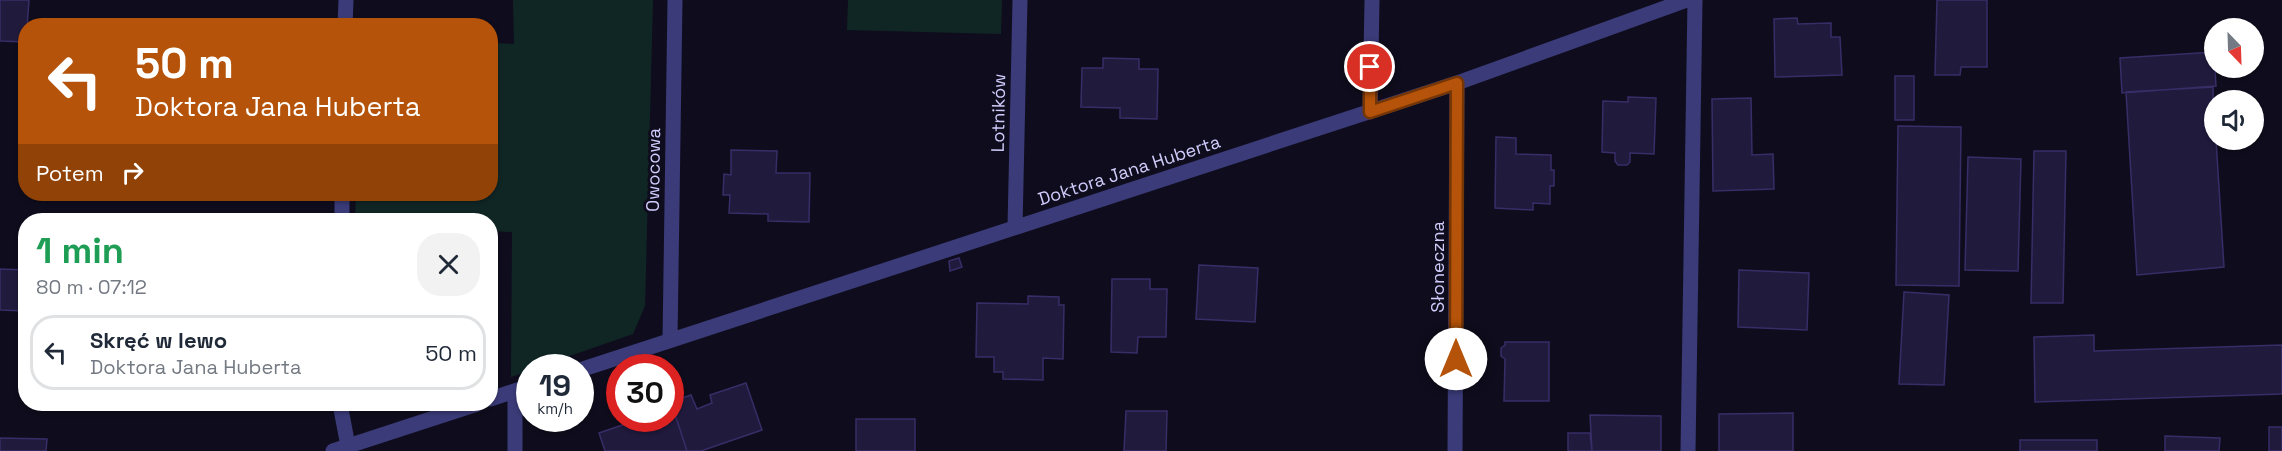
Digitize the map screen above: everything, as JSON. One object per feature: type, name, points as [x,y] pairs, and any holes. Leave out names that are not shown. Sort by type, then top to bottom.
[{"type":"street","points":[[345,18],[346,0]]},
{"type":"street","name":"Owocowa","points":[[670,340],[675,0]]},
{"type":"street","name":"Lotników","points":[[1015,227],[1020,0]]},
{"type":"street","points":[[1370,112],[1372,0]]},
{"type":"street","name":"Doktora Jana Huberta","points":[[594,365],[1457,83],[1687,0]]},
{"type":"street","points":[[1688,451],[1695,0]]},
{"type":"street","name":"Słoneczna","points":[[1455,451],[1457,83]]},
{"type":"street","points":[[498,396],[516,391]]},
{"type":"street","points":[[341,411],[348,446]]},
{"type":"street","points":[[333,451],[456,411]]},
{"type":"street","points":[[515,451],[517,432]]},
{"type":"green space","points":[[513,0],[653,0],[645,306],[633,334],[575,354],[516,354],[516,375],[511,377],[512,232],[498,231],[498,213],[355,213],[356,201],[498,201],[498,43],[514,44]]},
{"type":"green space","points":[[848,0],[1002,0],[1001,34],[847,30]]},
{"type":"building","points":[[0,0],[29,0],[28,18],[18,18],[18,42],[0,41]]},
{"type":"building","points":[[1937,0],[1987,0],[1987,67],[1961,67],[1960,75],[1935,75]]},
{"type":"building","points":[[1797,18],[1798,24],[1831,23],[1831,37],[1840,37],[1842,75],[1775,77],[1774,19]]},
{"type":"building","points":[[2204,53],[2204,78],[2216,78],[2216,86],[2122,93],[2120,58]]},
{"type":"building","points":[[1103,58],[1139,59],[1139,69],[1158,69],[1157,119],[1120,118],[1120,108],[1081,107],[1082,68],[1103,68]]},
{"type":"building","points":[[1895,76],[1914,76],[1914,120],[1895,120]]},
{"type":"building","points":[[2213,87],[2213,90],[2204,90],[2204,150],[2217,150],[2224,267],[2137,275],[2126,92]]},
{"type":"building","points":[[1628,97],[1656,98],[1654,154],[1630,153],[1630,162],[1627,165],[1618,165],[1615,161],[1615,153],[1602,152],[1603,101],[1628,102]]},
{"type":"building","points":[[1751,98],[1752,155],[1773,154],[1774,189],[1713,191],[1712,99]]},
{"type":"building","points":[[1898,126],[1961,127],[1959,286],[1896,285]]},
{"type":"building","points":[[1496,137],[1516,138],[1516,154],[1551,155],[1554,186],[1550,186],[1550,204],[1533,203],[1533,210],[1495,208]]},
{"type":"building","points":[[731,150],[777,151],[776,173],[810,173],[809,222],[768,221],[768,214],[729,213],[730,195],[723,195],[724,174],[731,175]]},
{"type":"building","points":[[2034,151],[2066,151],[2063,303],[2031,303]]},
{"type":"building","points":[[1968,157],[2021,159],[2018,271],[1965,270]]},
{"type":"building","points":[[959,258],[962,267],[950,271],[949,261]]},
{"type":"building","points":[[1199,265],[1258,268],[1255,322],[1196,319]]},
{"type":"building","points":[[0,269],[18,270],[18,311],[0,310]]},
{"type":"building","points":[[1739,270],[1809,273],[1807,330],[1738,327]]},
{"type":"building","points":[[1112,279],[1150,279],[1150,289],[1167,289],[1166,337],[1138,337],[1137,353],[1111,352]]},
{"type":"building","points":[[1904,292],[1949,295],[1944,385],[1899,384]]},
{"type":"building","points":[[1028,296],[1059,297],[1059,305],[1064,305],[1063,359],[1043,358],[1043,380],[1003,379],[1003,372],[994,372],[994,357],[976,357],[977,303],[1028,304]]},
{"type":"building","points":[[2094,335],[2094,351],[2282,345],[2282,394],[2035,402],[2034,337]]},
{"type":"building","points":[[1505,342],[1549,342],[1549,401],[1504,401],[1505,359],[1501,356],[1501,348]]},
{"type":"building","points":[[746,383],[762,430],[701,451],[687,451],[681,432],[684,432],[684,397],[691,395],[697,409],[712,403],[710,395]]},
{"type":"building","points":[[1126,411],[1167,411],[1166,451],[1124,451]]},
{"type":"building","points":[[1793,413],[1793,451],[1719,451],[1719,414]]},
{"type":"building","points":[[1590,415],[1661,416],[1661,451],[1592,451]]},
{"type":"building","points":[[856,419],[915,419],[915,451],[856,451]]},
{"type":"building","points":[[2269,427],[2282,427],[2282,451],[2269,451]]},
{"type":"building","points":[[606,431],[681,432],[687,451],[605,451],[599,433]]},
{"type":"building","points":[[1568,433],[1590,433],[1592,451],[1568,451]]},
{"type":"building","points":[[2165,436],[2220,438],[2219,451],[2165,451]]},
{"type":"building","points":[[0,438],[47,439],[46,451],[0,451]]},
{"type":"building","points":[[2020,440],[2097,440],[2097,451],[2020,451]]},
{"type":"route","points":[[1370,67],[1370,112],[1457,83],[1456,359]]}]
